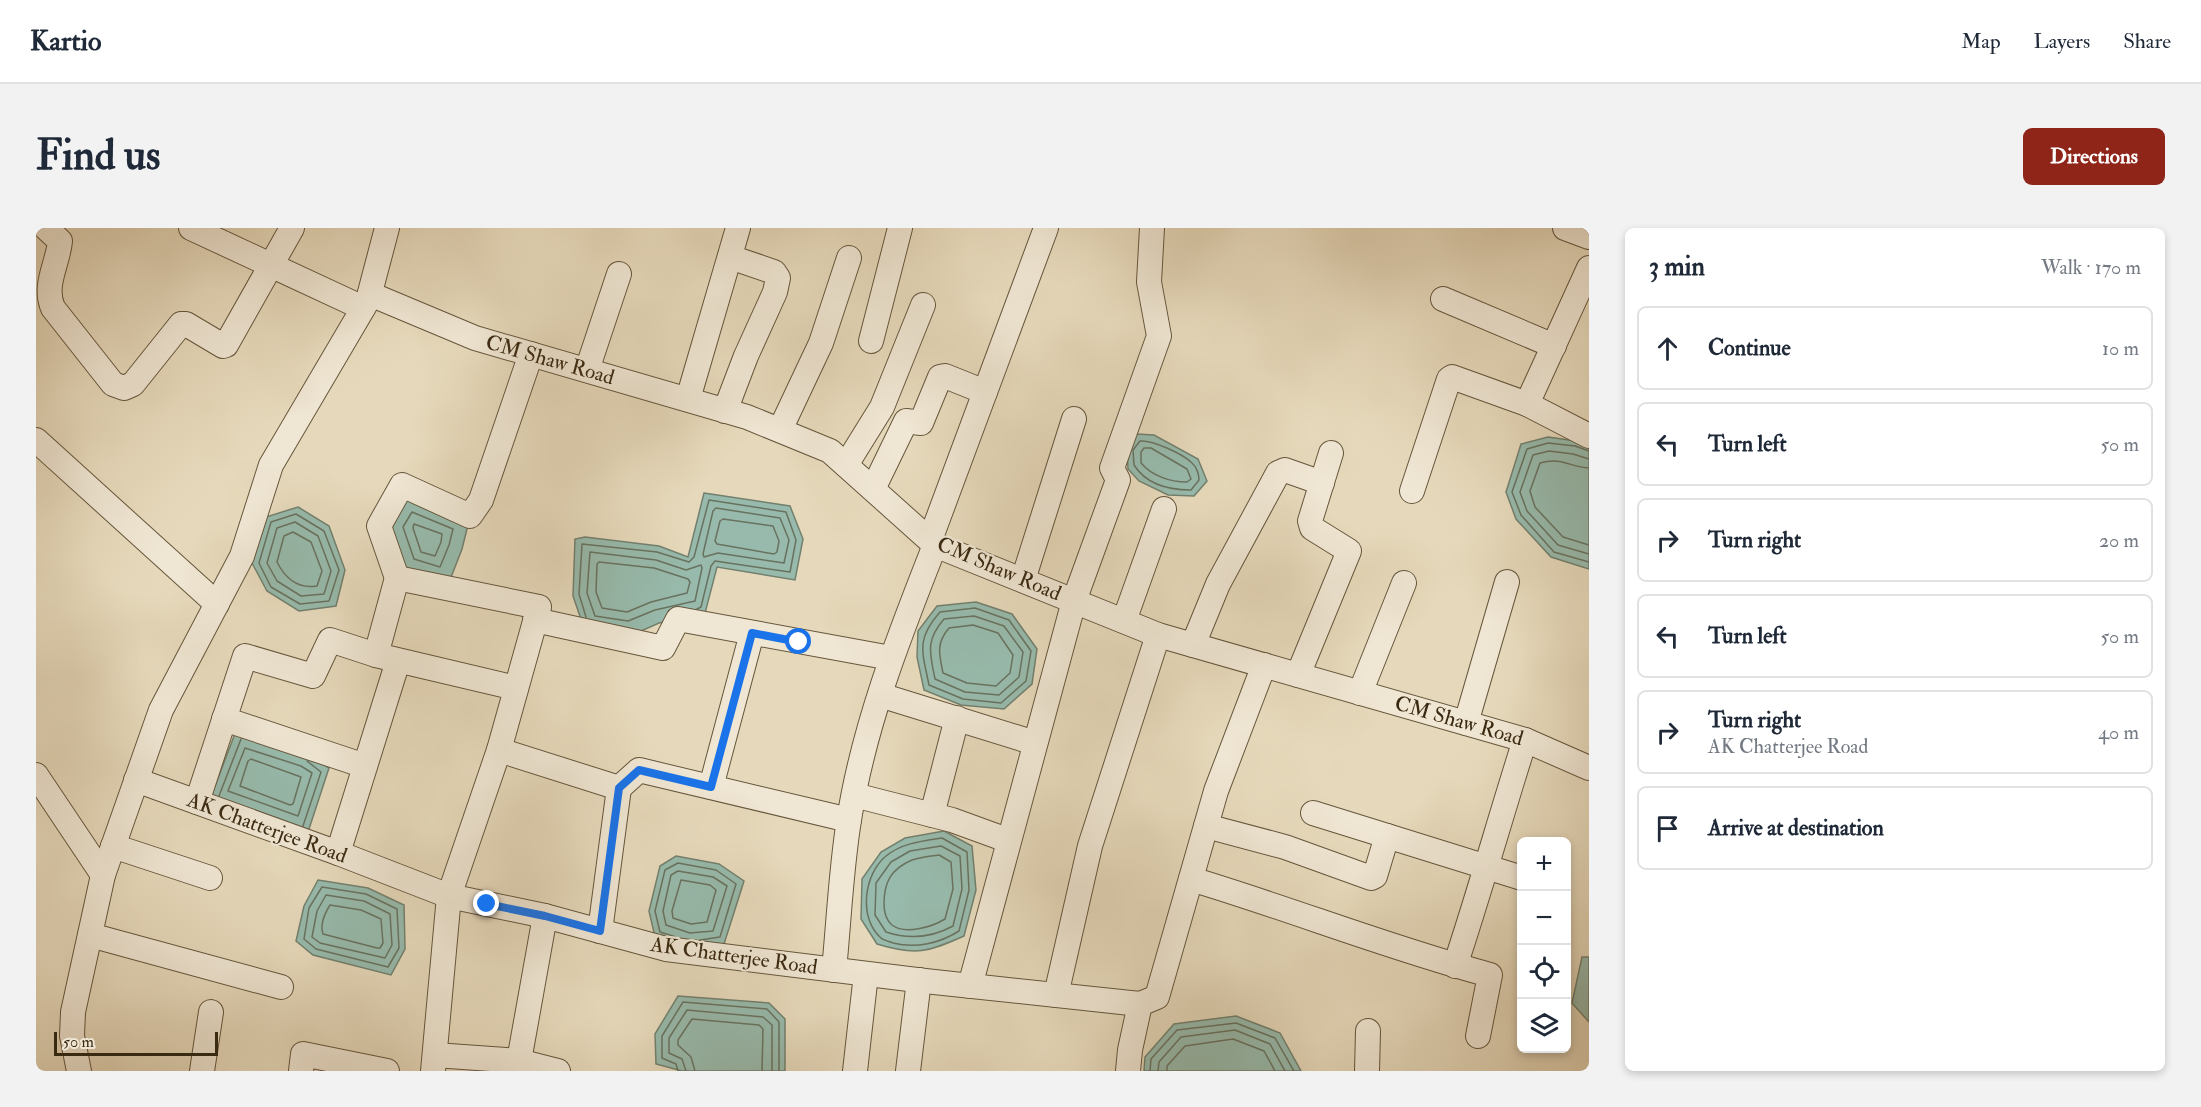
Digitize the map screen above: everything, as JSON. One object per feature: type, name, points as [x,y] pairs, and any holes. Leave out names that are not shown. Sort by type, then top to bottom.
[{"type":"street","points":[[46,228],[60,241],[49,288],[52,308],[113,384],[124,388],[133,384],[181,324],[186,324],[223,346],[226,345],[292,228]]},
{"type":"street","name":"CM Shaw Road","points":[[191,228],[270,265],[366,301],[475,338],[688,399],[780,430],[830,452],[932,543],[1124,621],[1194,645],[1525,740],[1589,768]]},
{"type":"street","points":[[78,1071],[72,1036],[73,1012],[103,875],[161,710],[242,556],[271,465],[366,301],[387,228]]},
{"type":"street","points":[[688,399],[738,228]]},
{"type":"street","points":[[871,341],[900,228]]},
{"type":"street","points":[[834,970],[849,820],[863,753],[891,658],[1046,228]]},
{"type":"street","points":[[970,986],[1074,600],[1118,480],[1112,468],[1159,336],[1149,282],[1152,228]]},
{"type":"street","points":[[1565,228],[1589,237]]},
{"type":"street","points":[[725,411],[774,292],[777,278],[774,272],[730,257]]},
{"type":"street","points":[[780,430],[821,344],[849,258]]},
{"type":"street","points":[[1527,404],[1589,268]]},
{"type":"street","points":[[587,370],[619,274]]},
{"type":"street","points":[[1443,299],[1554,346]]},
{"type":"street","points":[[846,465],[882,407],[923,305]]},
{"type":"street","points":[[338,853],[365,766],[387,658],[397,578],[379,526],[402,485],[470,516],[481,500],[531,354]]},
{"type":"street","points":[[873,489],[906,421],[921,423],[940,377],[945,376],[985,392]]},
{"type":"street","points":[[1412,491],[1449,379],[1452,378],[1527,404],[1589,435]]},
{"type":"street","points":[[1023,580],[1074,419]]},
{"type":"street","points":[[36,441],[217,604]]},
{"type":"street","points":[[1298,675],[1349,551],[1312,528],[1310,521],[1331,453]]},
{"type":"street","points":[[1194,645],[1218,584],[1278,473],[1285,470],[1322,483]]},
{"type":"street","points":[[1124,621],[1164,509]]},
{"type":"street","points":[[397,578],[539,607],[499,750],[449,896],[434,1063],[519,1061],[558,1071]]},
{"type":"street","points":[[1466,723],[1507,582]]},
{"type":"street","points":[[1360,693],[1404,583]]},
{"type":"street","points":[[535,620],[663,648],[678,619],[891,658]]},
{"type":"street","points":[[711,787],[752,633]]},
{"type":"street","points":[[1056,995],[1090,846],[1158,634]]},
{"type":"street","points":[[197,802],[245,656],[313,676],[330,640],[387,658],[516,688]]},
{"type":"street","points":[[1128,1071],[1140,1004],[1157,997],[1216,791],[1264,665]]},
{"type":"street","points":[[880,694],[1035,743]]},
{"type":"street","points":[[932,815],[957,718]]},
{"type":"street","points":[[224,719],[365,766]]},
{"type":"street","points":[[1455,966],[1488,867],[1494,838],[1525,740]]},
{"type":"street","points":[[499,750],[619,788]]},
{"type":"street","points":[[600,931],[619,788],[639,770],[849,820]]},
{"type":"street","points":[[36,775],[103,875]]},
{"type":"street","name":"AK Chatterjee Road","points":[[136,780],[449,896],[545,916],[666,949],[1140,1004]]},
{"type":"street","points":[[854,795],[932,815],[1008,840]]},
{"type":"street","points":[[1313,813],[1517,877]]},
{"type":"street","points":[[1206,826],[1285,847],[1371,878],[1375,876],[1387,836]]},
{"type":"street","points":[[113,846],[210,878]]},
{"type":"street","points":[[1191,879],[1455,966],[1490,975],[1478,1036]]},
{"type":"street","points":[[519,1061],[545,916]]},
{"type":"street","points":[[90,935],[281,987]]},
{"type":"street","points":[[855,1071],[866,974]]},
{"type":"street","points":[[908,1071],[919,980]]},
{"type":"street","points":[[202,1071],[211,1012]]},
{"type":"street","points":[[1367,1071],[1368,1031]]},
{"type":"street","points":[[301,1071],[303,1054],[387,1071]]},
{"type":"water","points":[[1137,434],[1154,435],[1198,459],[1207,481],[1194,496],[1168,495],[1139,481],[1128,469],[1127,448]]},
{"type":"water","points":[[1548,437],[1576,441],[1589,447],[1589,569],[1551,557],[1516,519],[1506,492],[1521,444]]},
{"type":"water","points":[[704,493],[790,506],[803,539],[795,580],[717,567],[705,613],[659,623],[630,636],[584,628],[573,596],[575,539],[585,537],[659,546],[688,557]]},
{"type":"water","points":[[405,495],[469,521],[462,549],[448,585],[404,571],[388,525]]},
{"type":"water","points":[[298,507],[329,526],[345,570],[336,606],[299,611],[267,591],[252,563],[266,517]]},
{"type":"water","points":[[976,602],[1012,614],[1037,649],[1032,684],[1004,709],[961,705],[924,690],[917,657],[918,631],[937,606]]},
{"type":"water","points":[[236,731],[307,754],[329,768],[307,835],[210,799]]},
{"type":"water","points":[[944,831],[972,846],[976,890],[964,936],[931,949],[912,951],[877,944],[861,919],[862,879],[881,852],[905,838]]},
{"type":"water","points":[[676,856],[719,864],[744,881],[724,944],[689,946],[655,937],[649,911],[660,866]]},
{"type":"water","points":[[318,880],[368,888],[404,905],[405,949],[391,975],[313,955],[296,941],[304,906]]},
{"type":"water","points":[[1582,957],[1589,957],[1589,1022],[1572,1003]]},
{"type":"water","points":[[678,996],[769,1003],[785,1019],[785,1071],[682,1071],[656,1064],[655,1034]]},
{"type":"water","points":[[1236,1016],[1280,1033],[1301,1071],[1144,1071],[1145,1057],[1174,1024]]},
{"type":"route","points":[[487,904],[545,916],[600,931],[619,788],[639,770],[711,787],[752,633],[799,642]]}]
